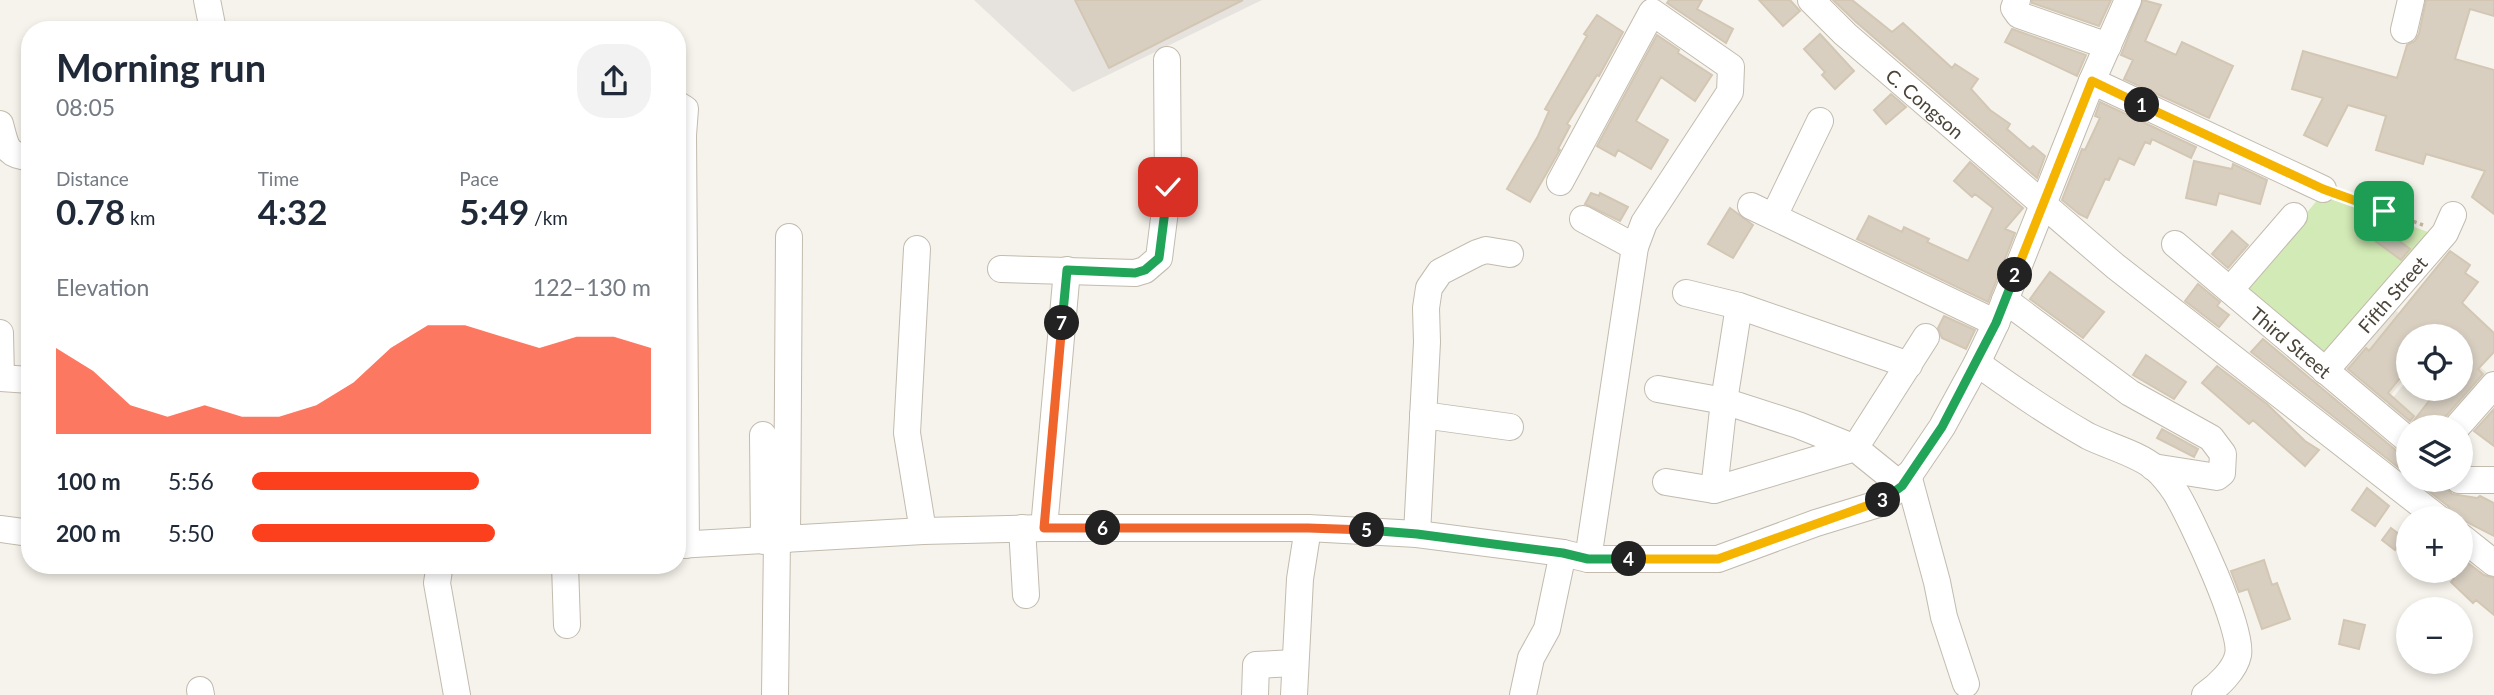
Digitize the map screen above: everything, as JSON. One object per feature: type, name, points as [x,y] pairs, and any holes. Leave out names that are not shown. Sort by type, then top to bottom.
[{"type":"street","points":[[207,0],[211,21]]},
{"type":"street","name":"C. Congson","points":[[1811,0],[1846,34],[2125,274],[2423,506]]},
{"type":"street","points":[[2017,0],[2014,8],[2019,15],[2108,46]]},
{"type":"street","points":[[686,545],[923,531],[1033,528],[1308,528],[1417,534],[1575,556],[1718,559],[1816,523],[1878,504],[1905,481],[1942,427],[1977,363],[2001,312],[2092,81],[2128,0]]},
{"type":"street","points":[[2404,30],[2411,0]]},
{"type":"street","points":[[1523,695],[1531,658],[1547,629],[1575,556],[1635,247],[1644,223],[1730,92],[1731,67],[1653,12],[1560,182]]},
{"type":"street","points":[[1001,269],[1135,273],[1145,270],[1159,258],[1168,187],[1167,60]]},
{"type":"street","points":[[2092,81],[2323,189]]},
{"type":"street","points":[[1820,121],[1763,211],[1941,299],[2001,312],[2130,393],[2204,433],[2224,458],[2223,471],[2217,477],[2153,467],[2039,407],[1977,363]]},
{"type":"street","points":[[0,124],[7,148],[21,156]]},
{"type":"street","points":[[2230,290],[2294,216]]},
{"type":"street","points":[[1583,219],[1635,247]]},
{"type":"street","name":"Fifth Street","points":[[2325,371],[2449,224]]},
{"type":"street","points":[[775,695],[776,540],[789,237]]},
{"type":"street","name":"Third Street","points":[[2175,244],[2396,430]]},
{"type":"street","points":[[917,249],[907,433],[923,531]]},
{"type":"street","points":[[1417,534],[1429,288],[1440,272],[1467,257],[1486,250],[1510,254]]},
{"type":"street","points":[[1026,595],[1067,270]]},
{"type":"street","points":[[1686,293],[1739,306],[1909,365]]},
{"type":"street","points":[[1714,490],[1739,306]]},
{"type":"street","points":[[0,333],[0,378],[21,379]]},
{"type":"street","points":[[1666,482],[1714,490],[1855,448],[1926,337]]},
{"type":"street","points":[[2468,415],[2494,385]]},
{"type":"street","points":[[1658,389],[1724,401],[1798,425],[1855,448],[1905,481],[1966,684]]},
{"type":"street","points":[[1423,415],[1510,426]]},
{"type":"street","points":[[763,435],[776,540]]},
{"type":"street","points":[[2153,467],[2176,493],[2197,534],[2236,626],[2238,657],[2228,673],[2205,695]]},
{"type":"street","points":[[2473,480],[2494,480]]},
{"type":"street","points":[[1294,695],[1300,579],[1308,528]]},
{"type":"street","points":[[0,529],[21,532]]},
{"type":"street","points":[[2473,546],[2494,563]]},
{"type":"street","points":[[442,574],[437,583],[457,695]]},
{"type":"street","points":[[565,574],[567,625]]},
{"type":"street","points":[[1255,695],[1256,665],[1294,663]]},
{"type":"path","points":[[2323,189],[2449,224]]},
{"type":"shaded area","points":[[974,0],[1262,0],[1073,92]]},
{"type":"shaded area","points":[[2389,305],[2412,324],[2396,324],[2396,389],[2381,407],[2336,369]]},
{"type":"shaded area","points":[[2473,362],[2490,375],[2473,397]]},
{"type":"shaded area","points":[[2396,394],[2396,401],[2470,401],[2458,415],[2396,415],[2396,418],[2384,409]]},
{"type":"green space","points":[[2324,192],[2438,236],[2325,365],[2240,293]]},
{"type":"building","points":[[1075,0],[1243,0],[1109,68]]},
{"type":"building","points":[[1669,0],[1702,0],[1697,9],[1733,29],[1726,43],[1667,3]]},
{"type":"building","points":[[1759,0],[1790,0],[1800,11],[1783,26]]},
{"type":"building","points":[[1833,0],[1852,0],[1892,32],[1903,23],[1952,68],[1955,64],[1978,79],[1971,89],[1990,110],[2010,124],[2007,129],[2030,149],[2033,146],[2045,156],[2037,178],[1856,22]]},
{"type":"building","points":[[2032,0],[2111,0],[2099,26],[2032,3]]},
{"type":"building","points":[[2143,0],[2161,5],[2145,41],[2176,55],[2182,42],[2233,66],[2209,118],[2124,79],[2133,60],[2121,55]]},
{"type":"building","points":[[2426,0],[2494,0],[2494,16],[2470,9],[2455,59],[2494,70],[2494,214],[2472,197],[2485,171],[2426,154],[2423,164],[2376,150],[2386,116],[2348,105],[2327,146],[2304,135],[2323,98],[2292,89],[2303,51],[2397,78],[2407,45],[2415,41],[2419,34]]},
{"type":"building","points":[[1597,15],[1623,32],[1599,76],[1597,75],[1567,124],[1570,126],[1558,149],[1560,150],[1530,202],[1507,189],[1538,136],[1549,111],[1545,109],[1587,36],[1584,34]]},
{"type":"building","points":[[2012,29],[2086,55],[2077,76],[2005,42]]},
{"type":"building","points":[[1820,34],[1854,71],[1835,89],[1822,75],[1825,72],[1804,49]]},
{"type":"building","points":[[1657,35],[1679,50],[1678,53],[1712,75],[1695,101],[1661,77],[1636,121],[1668,140],[1651,169],[1618,150],[1615,156],[1597,146]]},
{"type":"building","points":[[1891,94],[1906,107],[1886,124],[1874,110]]},
{"type":"building","points":[[2100,102],[2196,147],[2191,158],[2152,139],[2150,144],[2145,142],[2134,165],[2119,158],[2109,180],[2105,179],[2087,218],[2062,200],[2082,149],[2085,150],[2100,118],[2095,116]]},
{"type":"building","points":[[2194,161],[2232,169],[2233,164],[2267,180],[2260,204],[2219,193],[2216,205],[2186,198]]},
{"type":"building","points":[[1970,162],[2023,208],[2005,229],[2015,233],[1988,302],[1857,239],[1869,216],[1902,232],[1904,227],[1929,239],[1927,242],[1968,261],[1993,208],[1975,194],[1972,197],[1954,181]]},
{"type":"building","points":[[1591,193],[1599,196],[1600,193],[1628,207],[1620,221],[1585,204]]},
{"type":"building","points":[[1730,208],[1753,225],[1733,258],[1708,244]]},
{"type":"building","points":[[2371,220],[2410,249],[2401,260],[2362,231]]},
{"type":"building","points":[[2232,231],[2248,245],[2228,268],[2212,254]]},
{"type":"building","points":[[2450,251],[2470,265],[2465,273],[2478,282],[2462,303],[2494,333],[2494,352],[2478,369],[2483,374],[2473,385],[2473,324],[2396,324],[2396,383],[2388,393],[2413,415],[2403,415],[2348,369],[2366,348],[2369,351]]},
{"type":"building","points":[[2050,272],[2104,312],[2083,338],[2030,299]]},
{"type":"building","points":[[2198,284],[2220,302],[2217,306],[2229,315],[2219,327],[2185,301]]},
{"type":"building","points":[[1944,316],[1975,330],[1966,349],[1942,338],[1938,328]]},
{"type":"building","points":[[2263,339],[2396,450],[2396,466],[2251,352]]},
{"type":"building","points":[[2146,355],[2186,382],[2174,399],[2133,375]]},
{"type":"building","points":[[2217,366],[2267,404],[2305,441],[2319,450],[2305,466],[2253,420],[2249,424],[2202,383]]},
{"type":"building","points":[[2429,401],[2459,401],[2447,415],[2418,415]]},
{"type":"building","points":[[2494,409],[2494,446],[2474,431]]},
{"type":"building","points":[[2162,429],[2198,449],[2194,457],[2157,438]]},
{"type":"building","points":[[2367,488],[2389,506],[2375,526],[2352,510]]},
{"type":"building","points":[[2430,492],[2450,492],[2477,498],[2480,496],[2494,503],[2494,536],[2473,525],[2473,506],[2448,506]]},
{"type":"building","points":[[2391,528],[2396,532],[2396,549],[2395,550],[2382,540]]},
{"type":"building","points":[[2264,560],[2272,585],[2277,583],[2290,619],[2262,629],[2248,589],[2239,592],[2231,571]]},
{"type":"building","points":[[2473,567],[2494,578],[2494,615],[2476,600],[2473,603],[2473,597],[2467,597],[2452,583],[2473,583]]},
{"type":"building","points":[[2344,620],[2365,625],[2359,649],[2339,644]]},
{"type":"route","points":[[1168,187],[1159,258],[1152,266],[1135,273],[1067,270],[1044,528],[1342,529],[1417,534],[1563,553],[1588,559],[1718,559],[1816,523],[1878,504],[1902,486],[1942,427],[1996,323],[2092,81],[2323,189],[2384,211]]}]
